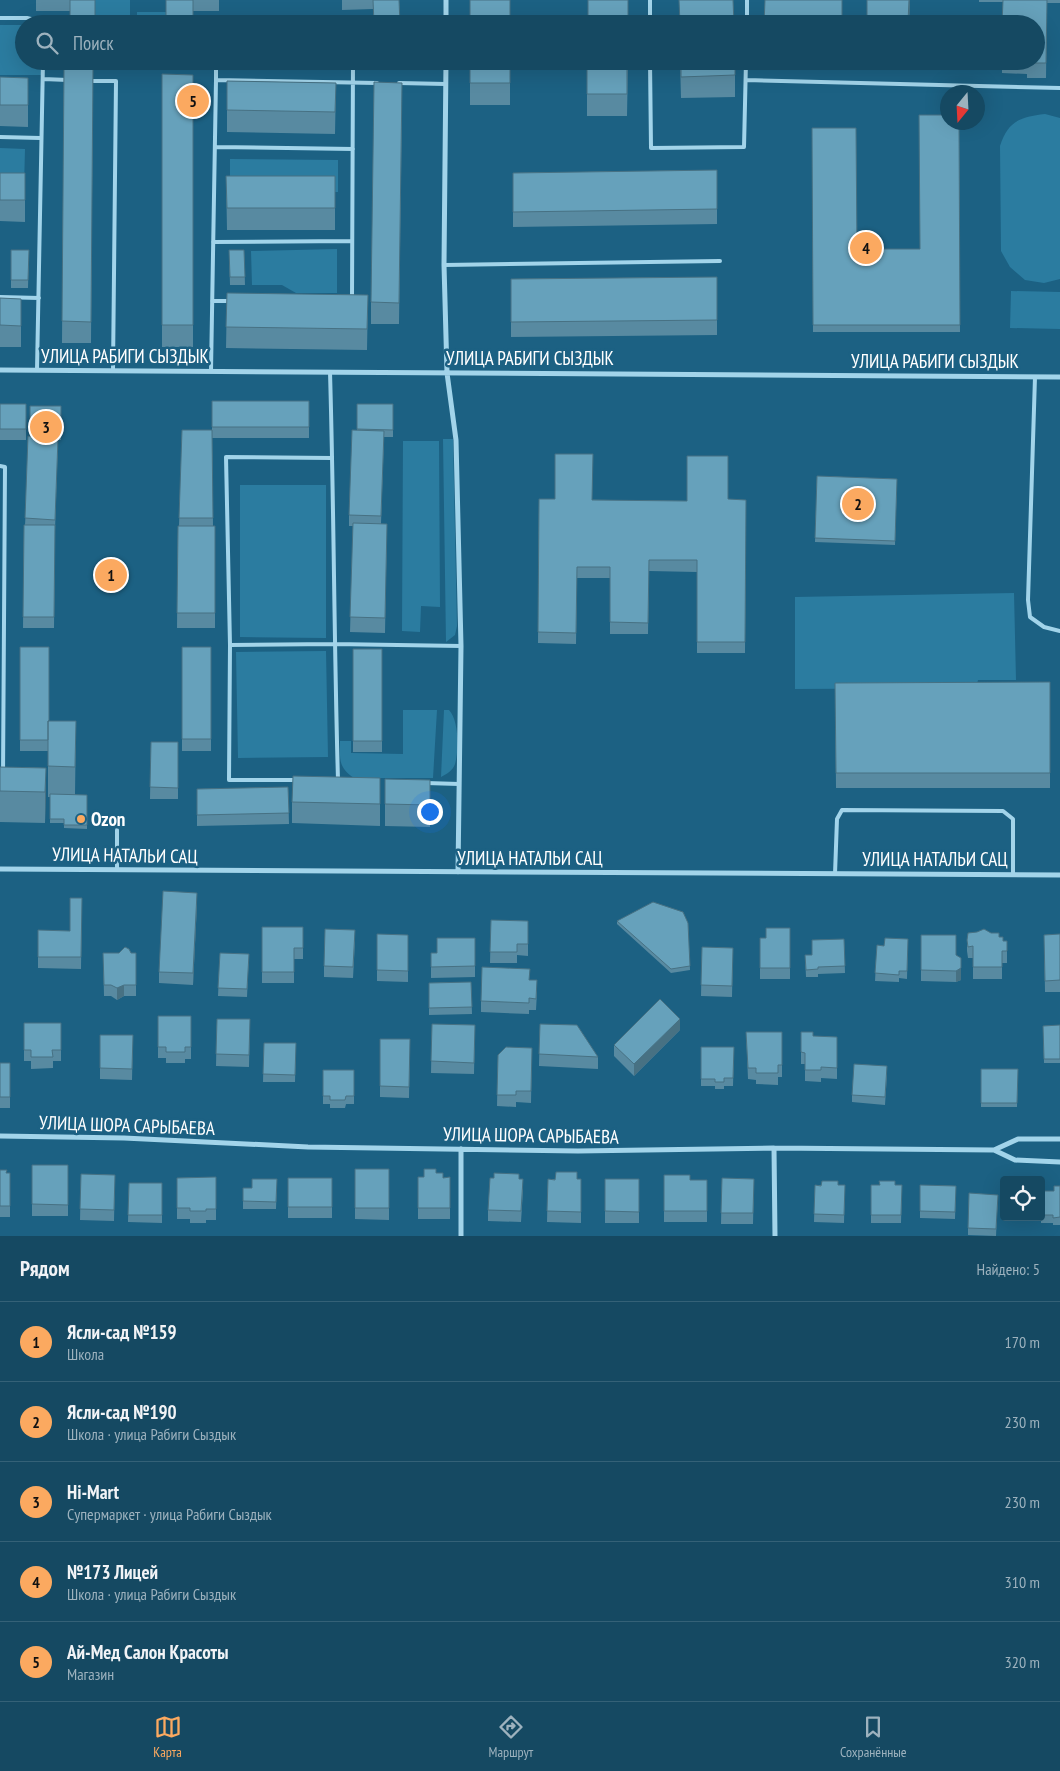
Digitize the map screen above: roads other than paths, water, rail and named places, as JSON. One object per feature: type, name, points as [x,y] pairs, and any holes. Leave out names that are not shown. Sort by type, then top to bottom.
[{"type":"street","points":[[446,0],[446,15]]},
{"type":"street","points":[[446,70],[444,266],[447,373],[456,440],[461,646],[458,872]]},
{"type":"street","name":"УЛИЦА РАБИГИ СЫЗДЫК","points":[[0,370],[1060,377]]},
{"type":"street","name":"УЛИЦА НАТАЛЬИ САЦ","points":[[0,869],[1060,875]]},
{"type":"street","name":"УЛИЦА ШОРА САРЫБАЕВА","points":[[0,1136],[124,1138],[308,1147],[639,1151],[774,1148],[994,1150],[1018,1139],[1060,1139]]},
{"type":"street","points":[[774,1148],[775,1236]]},
{"type":"street","points":[[461,1149],[461,1236]]},
{"type":"street","points":[[994,1150],[1015,1160],[1060,1162]]},
{"type":"lane","points":[[650,0],[650,15]]},
{"type":"lane","points":[[747,0],[747,15]]},
{"type":"lane","points":[[0,18],[15,18]]},
{"type":"lane","points":[[37,370],[42,70]]},
{"type":"lane","points":[[211,371],[216,70]]},
{"type":"lane","points":[[343,302],[352,302],[353,70]]},
{"type":"lane","points":[[650,70],[651,148],[744,147],[746,70]]},
{"type":"lane","points":[[42,79],[70,80]]},
{"type":"lane","points":[[89,80],[116,81],[113,370]]},
{"type":"lane","points":[[216,80],[381,83]]},
{"type":"lane","points":[[746,80],[1060,88]]},
{"type":"lane","points":[[390,83],[446,84]]},
{"type":"lane","points":[[0,137],[40,138]]},
{"type":"lane","points":[[215,147],[353,149]]},
{"type":"lane","points":[[213,242],[352,241]]},
{"type":"lane","points":[[444,266],[720,261]]},
{"type":"lane","points":[[0,298],[39,298]]},
{"type":"lane","points":[[212,301],[232,301]]},
{"type":"lane","points":[[330,372],[338,780]]},
{"type":"lane","points":[[1035,377],[1028,600],[1030,617],[1044,626],[1060,631]]},
{"type":"lane","points":[[298,780],[229,780],[230,645],[226,457],[332,458]]},
{"type":"lane","points":[[0,466],[5,466],[2,642],[3,778],[0,778]]},
{"type":"lane","points":[[230,645],[461,646]]},
{"type":"lane","points":[[328,780],[348,780]]},
{"type":"lane","points":[[417,782],[459,784]]},
{"type":"lane","points":[[835,874],[837,819],[842,810],[1003,810],[1013,819],[1013,874]]},
{"type":"lane","points":[[117,830],[117,870]]},
{"type":"place","name":"Ай-Мед Салон Красоты","points":[[193,101]]},
{"type":"place","name":"№173 Лицей","points":[[866,248]]},
{"type":"place","name":"Hi-Mart","points":[[46,427]]},
{"type":"place","name":"Ясли-сад №190","points":[[858,504]]},
{"type":"place","name":"Ясли-сад №159","points":[[111,575]]},
{"type":"place","name":"Ozon","points":[[81,819]]}]
